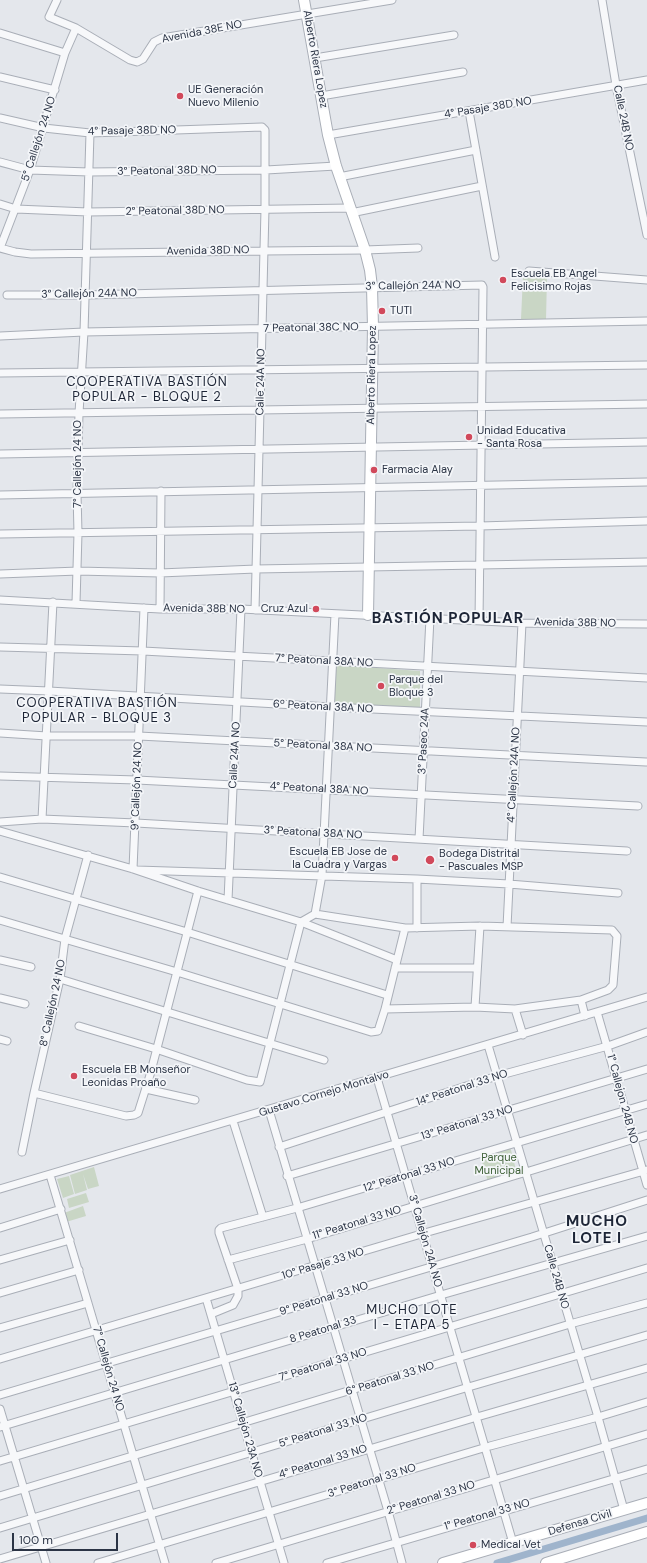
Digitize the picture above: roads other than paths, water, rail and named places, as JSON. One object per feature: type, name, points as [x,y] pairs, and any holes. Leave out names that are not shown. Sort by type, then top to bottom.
[{"type":"main road","name":"Alberto Riera Lopez","points":[[304,0],[328,135],[339,177],[365,250],[372,287],[373,327],[368,615]]},
{"type":"main road","name":"Defensa Civil","points":[[443,1563],[647,1503]]},
{"type":"main road","points":[[546,1563],[646,1534]]},
{"type":"street","name":"Avenida 38E NO","points":[[57,0],[49,17],[76,28],[130,60],[137,62],[142,59],[157,39],[306,13],[392,0]]},
{"type":"street","name":"Calle 24B NO","points":[[602,0],[616,85],[647,235]]},
{"type":"street","name":"5° Callejón 24 NO","points":[[0,248],[30,170],[44,128],[65,53],[76,28]]},
{"type":"street","points":[[0,33],[65,53]]},
{"type":"street","points":[[315,58],[454,35]]},
{"type":"street","points":[[321,96],[463,72]]},
{"type":"street","points":[[0,76],[55,90]]},
{"type":"street","name":"4° Pasaje 38D NO","points":[[328,135],[647,80]]},
{"type":"street","points":[[469,110],[494,257]]},
{"type":"street","name":"4° Pasaje 38D NO","points":[[0,118],[44,128],[90,133],[262,127],[265,130]]},
{"type":"street","name":"Calle 24A NO","points":[[255,610],[266,170],[265,130]]},
{"type":"street","name":"7° Callejón 24 NO","points":[[76,603],[78,571],[77,493],[79,413],[86,295],[90,133]]},
{"type":"street","points":[[339,177],[476,150]]},
{"type":"street","name":"3° Peatonal 38D NO","points":[[0,162],[30,170],[89,172],[266,170],[336,166]]},
{"type":"street","name":"2° Peatonal 38D NO","points":[[0,204],[16,208],[88,212],[265,209],[350,210],[482,186]]},
{"type":"street","name":"Avenida 38D NO","points":[[0,248],[31,254],[418,248]]},
{"type":"street","points":[[529,271],[647,280]]},
{"type":"street","name":"3° Callejón 24A NO","points":[[7,295],[86,295],[263,289],[482,285],[483,324],[479,621]]},
{"type":"street","name":"7 Peatonal 38C NO","points":[[0,336],[84,332],[647,321]]},
{"type":"street","points":[[0,373],[647,366]]},
{"type":"street","points":[[0,414],[647,404]]},
{"type":"street","points":[[0,454],[647,442]]},
{"type":"street","points":[[0,495],[647,482]]},
{"type":"street","points":[[160,609],[161,491]]},
{"type":"street","points":[[0,534],[480,526],[647,521]]},
{"type":"street","points":[[0,574],[78,571],[160,573],[256,569],[647,562]]},
{"type":"street","name":"Avenida 38B NO","points":[[0,600],[76,603],[160,609],[241,609],[522,623],[647,624]]},
{"type":"street","points":[[42,819],[52,650],[53,602]]},
{"type":"street","name":"9° Callejón 24 NO","points":[[135,869],[144,608]]},
{"type":"street","name":"Calle 24A NO","points":[[228,900],[241,609]]},
{"type":"street","points":[[315,914],[322,875],[335,614]]},
{"type":"street","name":"3° Paseo 24A","points":[[419,839],[430,618]]},
{"type":"street","name":"4° Callejón 24A NO","points":[[507,927],[522,623]]},
{"type":"street","name":"7° Peatonal 38A NO","points":[[0,647],[52,650],[143,651],[647,678]]},
{"type":"street","name":"6º Peatonal 38A NO","points":[[0,690],[49,691],[425,712],[647,722]]},
{"type":"street","name":"5° Peatonal 38A NO","points":[[0,733],[47,736],[139,736],[646,762]]},
{"type":"street","name":"4° Peatonal 38A NO","points":[[0,776],[137,780],[638,806]]},
{"type":"street","name":"3° Peatonal 38A NO","points":[[0,822],[42,819],[136,823],[627,851]]},
{"type":"street","points":[[0,831],[135,869],[198,891],[301,922],[397,960]]},
{"type":"street","name":"8° Callejón 24 NO","points":[[22,1152],[60,979],[65,939],[88,856]]},
{"type":"street","points":[[135,869],[418,879],[509,884],[618,893]]},
{"type":"street","points":[[0,876],[187,932],[387,995]]},
{"type":"street","points":[[417,928],[418,879]]},
{"type":"street","points":[[34,1093],[126,1116],[138,1113],[146,1089],[198,891]]},
{"type":"street","points":[[79,1026],[156,1049],[247,1080],[260,1082],[301,922],[315,914],[405,928],[480,926],[612,930],[617,936],[612,988],[581,1000],[515,1009],[475,1007],[385,1009]]},
{"type":"street","points":[[0,920],[177,972],[279,1005],[371,1032],[378,1031],[405,928]]},
{"type":"street","points":[[475,1007],[476,968],[480,926]]},
{"type":"street","points":[[0,960],[32,967]]},
{"type":"street","points":[[395,968],[476,968]]},
{"type":"street","points":[[60,979],[324,1060]]},
{"type":"street","name":"Gustavo Cornejo Montalvo","points":[[0,1189],[647,997]]},
{"type":"street","points":[[0,998],[25,1004]]},
{"type":"street","points":[[581,1000],[585,1016]]},
{"type":"street","points":[[515,1009],[522,1035]]},
{"type":"street","name":"1° Callejon 24B NO","points":[[597,1012],[608,1046],[615,1079],[624,1110],[645,1170],[647,1185]]},
{"type":"street","name":"14° Peatonal 33 NO","points":[[279,1147],[497,1076],[608,1046],[647,1032]]},
{"type":"street","name":"Calle 24B NO","points":[[488,1045],[624,1510]]},
{"type":"street","name":"13° Peatonal 33 NO","points":[[287,1176],[647,1069]]},
{"type":"street","name":"3° Callejón 24A NO","points":[[377,1078],[513,1543]]},
{"type":"street","points":[[146,1089],[195,1100]]},
{"type":"street","name":"12° Peatonal 33 NO","points":[[228,1260],[219,1233],[221,1228],[297,1208],[647,1104]]},
{"type":"street","points":[[269,1110],[287,1176],[370,1448],[402,1563]]},
{"type":"street","points":[[233,1121],[264,1217]]},
{"type":"street","name":"11° Peatonal 33 NO","points":[[228,1260],[307,1239],[647,1135]]},
{"type":"street","name":"10° Pasaje 33 NO","points":[[0,1359],[645,1170]]},
{"type":"street","name":"7° Callejón 24 NO","points":[[50,1175],[165,1563]]},
{"type":"street","name":"9° Peatonal 33 NO","points":[[0,1395],[543,1233],[647,1200]]},
{"type":"street","points":[[0,1228],[61,1209]]},
{"type":"street","name":"8 Peatonal 33","points":[[2,1426],[441,1295],[647,1236]]},
{"type":"street","points":[[0,1260],[70,1240]]},
{"type":"street","points":[[211,1314],[233,1305],[238,1296],[238,1289],[228,1260]]},
{"type":"street","name":"7° Peatonal 33 NO","points":[[0,1461],[647,1268]]},
{"type":"street","points":[[0,1293],[78,1270]]},
{"type":"street","name":"13° Callejón 23A NO","points":[[206,1298],[284,1563]]},
{"type":"street","points":[[0,1328],[88,1303]]},
{"type":"street","name":"6° Peatonal 33 NO","points":[[24,1489],[570,1324],[647,1303]]},
{"type":"street","name":"5° Peatonal 33 NO","points":[[0,1528],[579,1354],[647,1335]]},
{"type":"street","name":"4° Peatonal 33 NO","points":[[0,1559],[370,1448],[647,1368]]},
{"type":"street","name":"3° Peatonal 33 NO","points":[[98,1563],[379,1479],[647,1402]]},
{"type":"street","points":[[0,1409],[2,1426],[14,1457],[46,1563]]},
{"type":"street","name":"2° Peatonal 33 NO","points":[[216,1563],[647,1434]]},
{"type":"street","name":"1° Peatonal 33 NO","points":[[327,1563],[647,1469]]},
{"type":"street","points":[[0,1496],[24,1489]]},
{"type":"waterway","points":[[497,1563],[647,1518]]},
{"type":"place","name":"UE Generación Nuevo Milenio","points":[[180,96]]},
{"type":"place","name":"Escuela EB Angel Felicisimo Rojas","points":[[503,280]]},
{"type":"place","name":"TUTI","points":[[382,311]]},
{"type":"place","name":"Unidad Educativa - Santa Rosa","points":[[469,437]]},
{"type":"place","name":"Farmacia Alay","points":[[374,470]]},
{"type":"place","name":"Cruz Azul","points":[[316,609]]},
{"type":"place","name":"Parque del Bloque 3","points":[[381,686]]},
{"type":"place","name":"Escuela EB Jose de la Cuadra y Vargas","points":[[395,858]]},
{"type":"place","name":"Bodega Distrital - Pascuales MSP","points":[[430,860]]},
{"type":"place","name":"Escuela EB Monseñor Leonidas Proaño","points":[[74,1076]]},
{"type":"place","name":"Medical Vet","points":[[473,1545]]},
{"type":"district","name":"COOPERATIVA BASTIÓN POPULAR - BLOQUE 2","points":[[147,390]]},
{"type":"district","name":"BASTIÓN POPULAR","points":[[448,619]]},
{"type":"district","name":"COOPERATIVA BASTIÓN POPULAR - BLOQUE 3","points":[[97,712]]},
{"type":"district","name":"MUCHO LOTE I","points":[[597,1230]]},
{"type":"district","name":"MUCHO LOTE I - ETAPA 5","points":[[412,1318]]},
{"type":"park label","name":"Parque Municipal","points":[[499,1164]]}]
